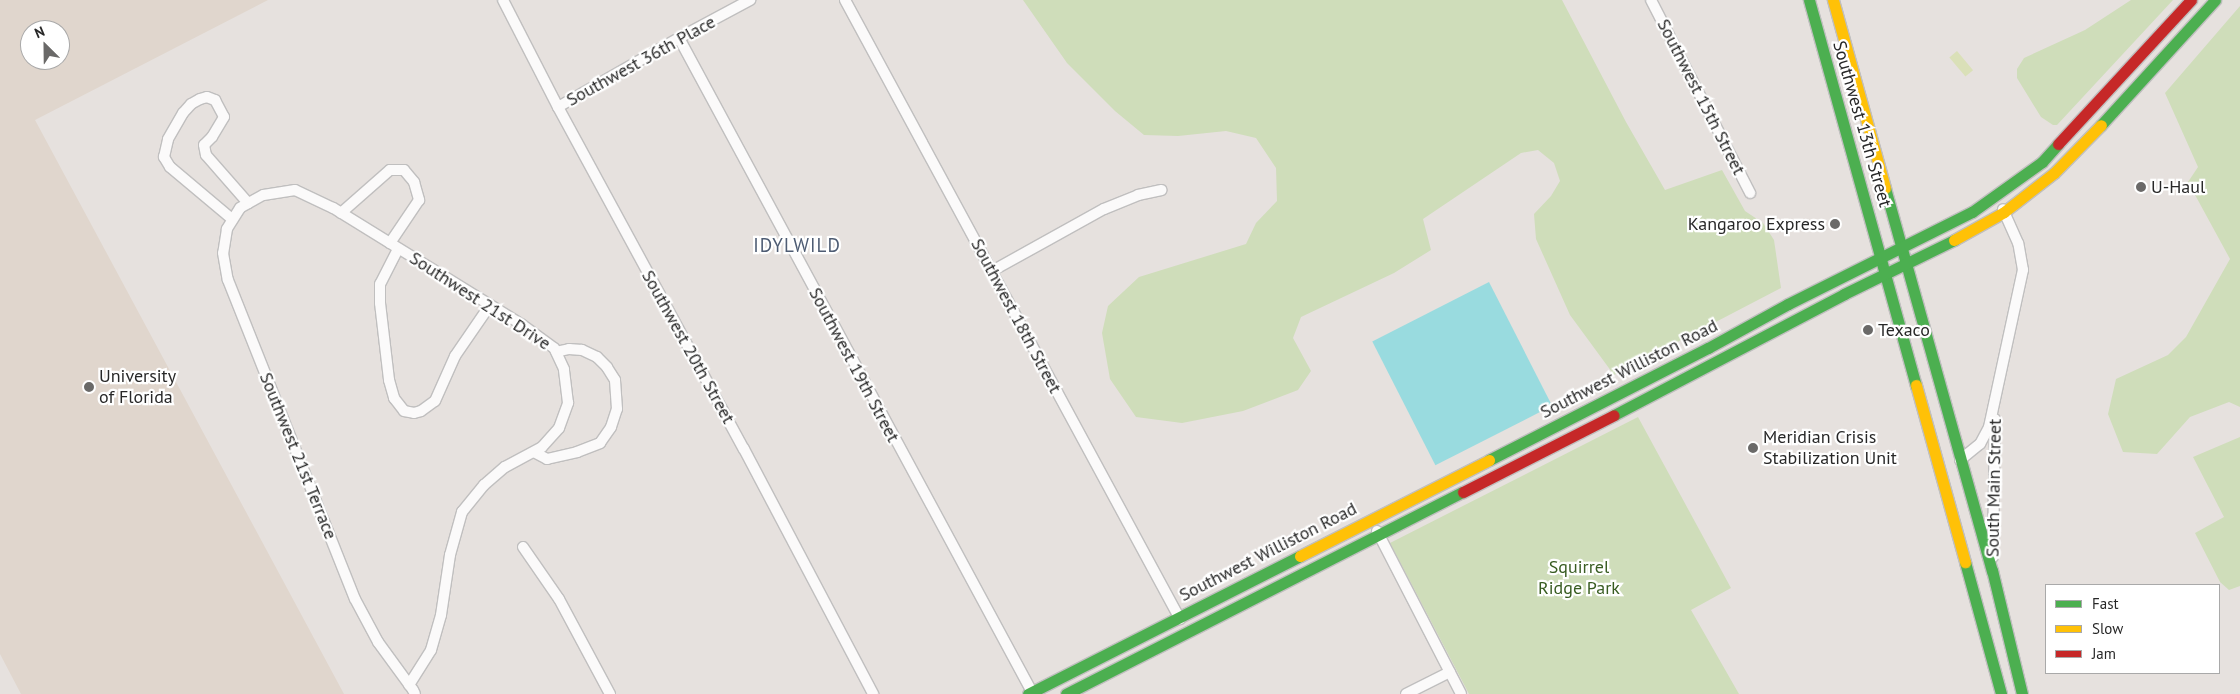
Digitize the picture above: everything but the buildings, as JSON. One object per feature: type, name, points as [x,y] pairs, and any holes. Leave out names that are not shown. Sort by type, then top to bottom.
[{"type":"main road","name":"Southwest 13th Street","points":[[1810,0],[2001,694]]},
{"type":"main road","name":"Southwest 13th Street","points":[[1833,0],[1979,530],[1992,570],[2022,694]]},
{"type":"main road","name":"Southwest Williston Road","points":[[1030,693],[1616,395],[1881,257],[1948,226],[1996,197],[2033,169],[2064,140],[2191,0]]},
{"type":"main road","name":"Southwest Williston Road","points":[[1066,694],[1955,240],[2004,212],[2054,174],[2077,152],[2215,0]]},
{"type":"main road","points":[[1616,395],[1623,410]]},
{"type":"main road","points":[[1950,508],[1951,485],[1960,460]]},
{"type":"main road","points":[[1958,536],[1979,530]]},
{"type":"street","name":"Southwest 20th Street","points":[[503,0],[558,107],[744,449],[873,694]]},
{"type":"street","name":"Southwest 36th Place","points":[[558,107],[750,0]]},
{"type":"street","name":"Southwest 18th Street","points":[[845,0],[1188,632]]},
{"type":"street","name":"Southwest 15th Street","points":[[1650,0],[1750,193]]},
{"type":"street","name":"Southwest 19th Street","points":[[679,38],[1030,693]]},
{"type":"street","points":[[232,219],[170,167],[164,157],[168,139],[184,113],[191,104],[200,99],[207,97],[215,100],[224,117],[212,137],[204,145],[206,155],[244,206]]},
{"type":"street","points":[[341,213],[390,170],[404,170],[414,182],[419,200],[394,246],[380,284],[380,303],[389,380],[394,398],[404,411],[414,413],[421,411],[435,401],[455,356],[490,305]]},
{"type":"street","name":"Southwest 21st Drive","points":[[244,206],[263,195],[296,190],[341,213],[521,324],[554,348],[564,369],[568,403],[558,428],[542,447],[506,467],[484,485],[462,512],[450,555],[441,615],[431,650],[409,685]]},
{"type":"street","points":[[992,271],[1104,209],[1138,195],[1161,190]]},
{"type":"street","name":"South Main Street","points":[[1960,460],[1985,436],[1996,405],[2023,270],[2018,243],[1996,197]]},
{"type":"street","name":"Southwest 21st Terrace","points":[[244,206],[232,219],[227,229],[223,253],[228,280],[355,599],[378,642],[415,694]]},
{"type":"street","points":[[534,452],[546,459],[578,452],[600,443],[611,427],[617,409],[615,380],[607,366],[597,357],[582,350],[569,349],[556,352]]},
{"type":"street","name":"South Main Street","points":[[1992,570],[1996,405]]},
{"type":"street","points":[[1372,519],[1462,694]]},
{"type":"street","points":[[523,547],[559,599],[610,694]]},
{"type":"street","points":[[1406,694],[1450,672]]},
{"type":"shaded area","name":"University of Florida","points":[[0,0],[268,0],[35,120],[344,694],[21,694],[0,654]]},
{"type":"green space","points":[[1023,0],[1562,0],[1626,122],[1665,190],[1722,170],[1745,211],[1763,223],[1774,240],[1781,288],[1614,375],[1570,315],[1536,239],[1534,214],[1551,196],[1560,181],[1554,163],[1538,150],[1521,153],[1423,219],[1431,250],[1394,273],[1301,317],[1293,338],[1311,371],[1298,390],[1243,411],[1182,423],[1136,417],[1110,379],[1102,333],[1108,306],[1139,277],[1246,244],[1256,223],[1277,201],[1276,168],[1256,138],[1226,131],[1178,136],[1144,135],[1115,111],[1067,63]]},
{"type":"green space","points":[[2131,0],[2173,0],[2057,125],[2053,125],[2041,117],[2017,78],[2017,69],[2024,58],[2085,30]]},
{"type":"green space","points":[[2240,6],[2240,407],[2229,402],[2190,417],[2157,454],[2123,452],[2108,414],[2116,379],[2168,355],[2186,337],[2230,259],[2188,182],[2198,167],[2165,93]]},
{"type":"green space","points":[[1957,51],[1973,70],[1965,77],[1949,57]]},
{"type":"green space","name":"Squirrel Ridge Park","points":[[1638,417],[1731,588],[1691,610],[1739,694],[1469,694],[1390,543]]},
{"type":"green space","points":[[2240,437],[2240,586],[2229,590],[2220,582],[2195,533],[2224,517],[2193,457]]},
{"type":"water","points":[[1489,282],[1552,406],[1435,465],[1372,341]]},
{"type":"traffic: fast","points":[[1809,0],[1916,385]]},
{"type":"traffic: fast","points":[[2101,125],[2215,0]]},
{"type":"traffic: fast","points":[[1489,460],[1708,348],[1788,304],[1972,212],[2042,162],[2058,144]]},
{"type":"traffic: fast","points":[[1885,188],[1992,570],[2022,694]]},
{"type":"traffic: fast","points":[[1614,415],[1844,294],[1954,240]]},
{"type":"traffic: fast","points":[[1066,694],[1463,492]]},
{"type":"traffic: fast","points":[[1028,694],[1300,556]]},
{"type":"traffic: fast","points":[[1965,562],[2001,694]]},
{"type":"traffic: slow","points":[[1833,0],[1885,188]]},
{"type":"traffic: slow","points":[[1954,240],[2004,212],[2054,173],[2101,125]]},
{"type":"traffic: slow","points":[[1916,385],[1965,562]]},
{"type":"traffic: slow","points":[[1300,556],[1489,460]]},
{"type":"traffic: jam","points":[[2058,144],[2191,0]]},
{"type":"traffic: jam","points":[[1463,492],[1614,415]]},
{"type":"place","name":"U-Haul","points":[[2141,187]]},
{"type":"place","name":"Kangaroo Express","points":[[1835,224]]},
{"type":"place","name":"Texaco","points":[[1868,330]]},
{"type":"place","name":"University of Florida","points":[[89,387]]},
{"type":"place","name":"Meridian Crisis Stabilization Unit","points":[[1753,448]]},
{"type":"district","name":"IDYLWILD","points":[[797,246]]}]
